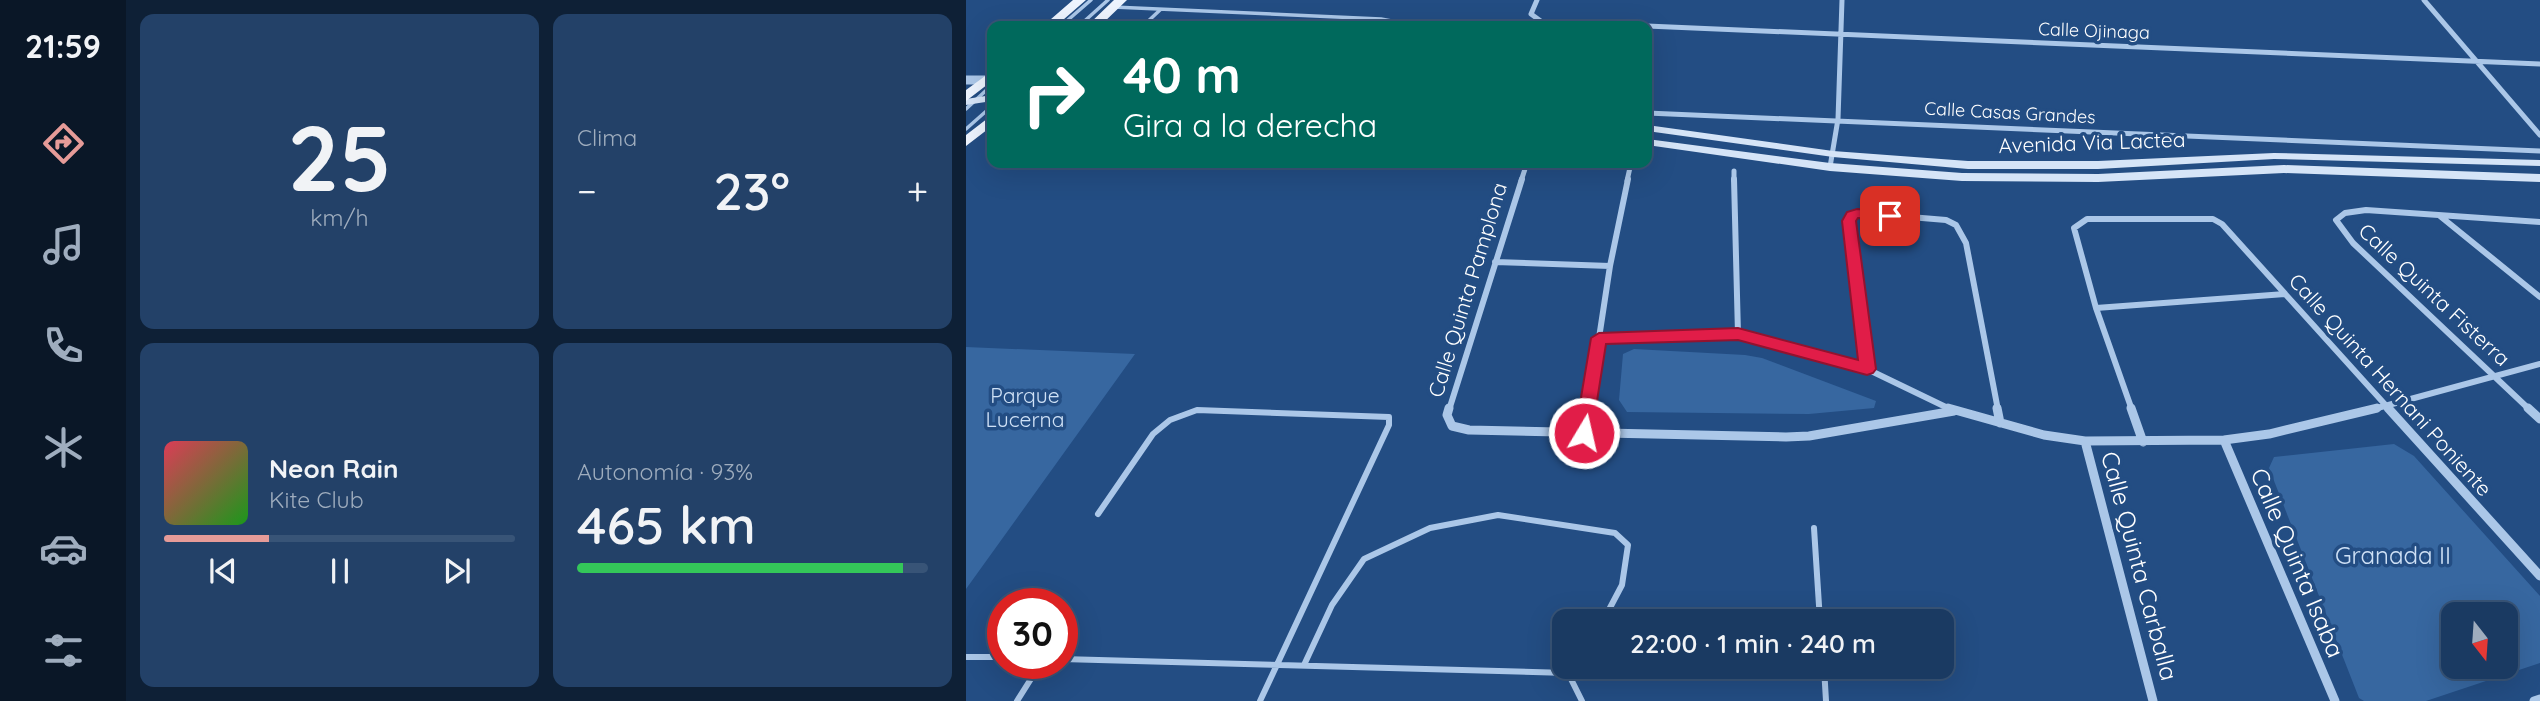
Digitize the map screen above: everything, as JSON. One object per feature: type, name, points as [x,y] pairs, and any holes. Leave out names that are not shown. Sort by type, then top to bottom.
[{"type":"main road","points":[[1055,21],[1080,0]]},
{"type":"main road","points":[[1097,21],[1114,2]]},
{"type":"main road","points":[[969,100],[987,83]]},
{"type":"main road","points":[[969,100],[987,98]]},
{"type":"main road","points":[[966,142],[987,123]]},
{"type":"main road","name":"Avenida Via Lactea","points":[[1652,129],[1906,162],[2036,166],[2274,156],[2540,163]]},
{"type":"main road","name":"Avenida Via Lactea","points":[[1652,143],[1908,175],[2098,178],[2284,170],[2540,178]]},
{"type":"street","name":"Calle Ojinaga","points":[[1537,0],[1531,14],[1540,21]]},
{"type":"street","points":[[1830,167],[1838,119],[1842,0]]},
{"type":"street","points":[[2424,0],[2540,135]]},
{"type":"street","name":"Calle Ojinaga","points":[[1652,26],[2540,64]]},
{"type":"street","points":[[966,80],[987,80]]},
{"type":"street","name":"Calle Casas Grandes","points":[[1652,113],[2540,151]]},
{"type":"street","name":"Calle Quinta Pamplona","points":[[1525,168],[1447,415],[1448,422],[1458,429],[1809,436],[1954,411]]},
{"type":"street","points":[[1584,433],[1610,266],[1630,168]]},
{"type":"street","points":[[1734,171],[1738,334]]},
{"type":"street","name":"Calle Quinta Fisterra","points":[[2540,222],[2366,210],[2345,213],[2336,220],[2353,243],[2540,419]]},
{"type":"street","points":[[1867,369],[1850,218],[1862,213],[1946,220],[1956,225],[1966,243],[2000,423]]},
{"type":"street","points":[[2439,215],[2540,297]]},
{"type":"street","name":"Calle Quinta Hernani Poniente","points":[[2096,308],[2074,228],[2079,223],[2087,219],[2213,219],[2222,224],[2540,576]]},
{"type":"street","points":[[1495,262],[1610,266]]},
{"type":"street","points":[[2143,443],[2096,308],[2285,294]]},
{"type":"street","points":[[1599,338],[1738,334],[1867,369],[1954,411],[2044,435],[2085,441],[2143,443],[2224,440],[2269,434],[2386,406],[2540,364]]},
{"type":"street","name":"Calle Quinta Isaba","points":[[2224,440],[2335,701]]},
{"type":"street","name":"Calle Quinta Carballa","points":[[2085,441],[2153,701]]},
{"type":"street","points":[[2534,701],[2540,699]]},
{"type":"lane","points":[[1067,21],[1091,0]]},
{"type":"lane","points":[[1086,21],[1114,2],[1160,10],[1392,21]]},
{"type":"lane","points":[[1148,21],[1160,10]]},
{"type":"lane","points":[[966,109],[969,100]]},
{"type":"lane","points":[[966,129],[987,110]]},
{"type":"lane","points":[[1098,514],[1153,434],[1170,420],[1197,410],[1385,415],[1389,418],[1389,425],[1260,701]]},
{"type":"lane","points":[[1304,665],[1332,605],[1364,559],[1430,528],[1498,515],[1615,533],[1628,545],[1629,566],[1611,609]]},
{"type":"lane","points":[[1814,528],[1819,609]]},
{"type":"lane","points":[[966,657],[987,657]]},
{"type":"lane","points":[[1078,659],[1552,670]]},
{"type":"lane","points":[[1017,701],[1031,679]]},
{"type":"lane","points":[[1573,679],[1582,701]]},
{"type":"lane","points":[[1825,679],[1826,701]]},
{"type":"green space","name":"Parque Lucerna","points":[[966,347],[1135,354],[966,589]]},
{"type":"green space","points":[[1634,349],[1762,358],[1876,401],[1874,408],[1809,414],[1627,412],[1619,400],[1623,354]]},
{"type":"green space","name":"Granada II","points":[[2394,444],[2414,456],[2540,596],[2540,663],[2518,670],[2518,602],[2441,602],[2441,679],[2492,679],[2426,701],[2364,701],[2359,698],[2269,468],[2274,457]]},
{"type":"route","points":[[1584,433],[1599,338],[1738,334],[1867,369],[1849,221],[1852,215],[1862,213],[1890,216]]}]
